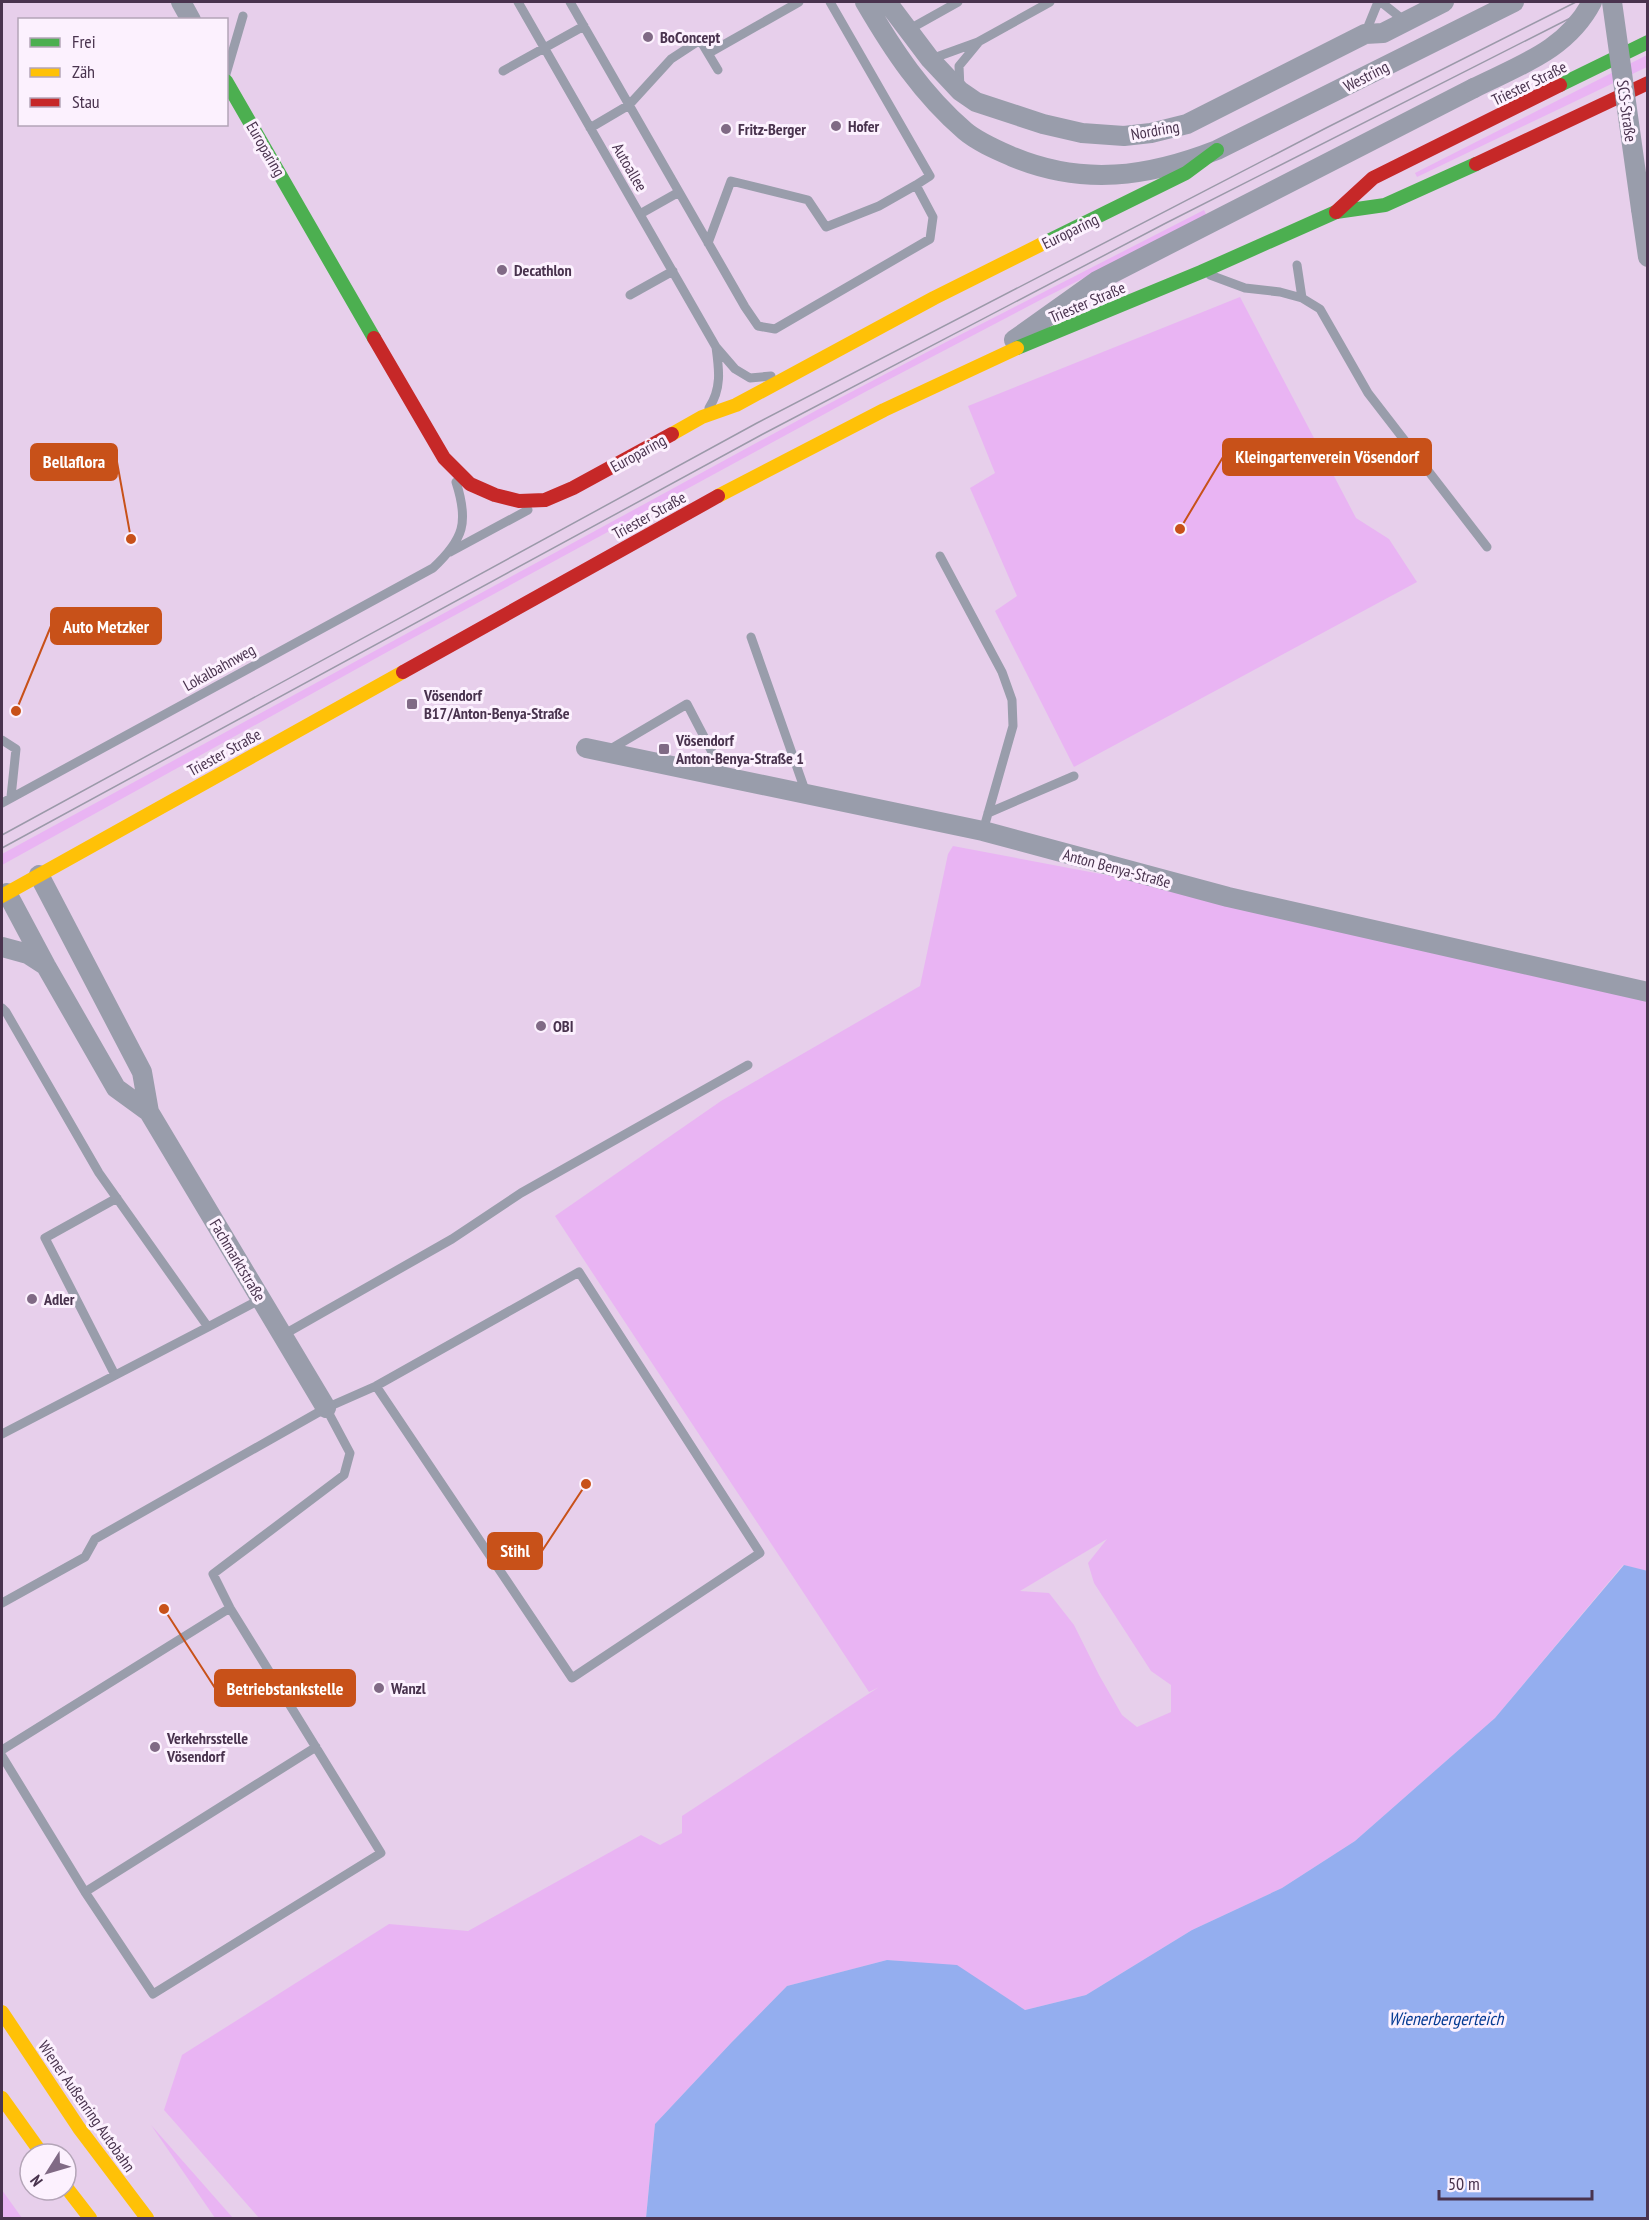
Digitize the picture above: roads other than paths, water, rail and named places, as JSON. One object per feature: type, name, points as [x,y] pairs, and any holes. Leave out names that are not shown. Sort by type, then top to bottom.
[{"type":"main road","name":"Triester Straße","points":[[1336,212],[1373,178],[1647,42]]},
{"type":"main road","name":"Triester Straße","points":[[4,894],[756,475],[980,364],[1201,272],[1336,212],[1385,205],[1647,83]]},
{"type":"main road","name":"Europaring","points":[[228,84],[444,458],[470,484],[519,501],[545,500],[573,488],[702,417],[736,405],[934,298],[1186,173],[1217,150]]},
{"type":"main road","points":[[1611,121],[1638,108]]},
{"type":"main road","points":[[1568,120],[1590,123]]},
{"type":"main road","name":"Wiener Außenring Autobahn","points":[[2,2012],[79,2128],[147,2218]]},
{"type":"main road","points":[[2,2098],[33,2142]]},
{"type":"main road","points":[[78,2202],[90,2218]]},
{"type":"street","points":[[181,2],[190,18]]},
{"type":"street","points":[[865,2],[903,65],[934,101],[967,132],[999,151],[1034,166],[1074,174],[1107,176],[1144,172],[1182,164],[1217,150]]},
{"type":"street","name":"Nordring","points":[[887,2],[930,59],[960,91],[976,102],[1043,124],[1082,133],[1124,136],[1150,133],[1187,124],[1365,34],[1383,33],[1444,2]]},
{"type":"street","name":"Westring","points":[[1217,150],[1514,2]]},
{"type":"street","points":[[980,364],[1097,281],[1554,46],[1574,29],[1592,2]]},
{"type":"street","name":"SCS-Straße","points":[[1612,2],[1647,256]]},
{"type":"street","name":"Anton Benya-Straße","points":[[596,750],[726,779],[985,822],[1228,897],[1647,992]]},
{"type":"street","name":"Fachmarktstraße","points":[[39,875],[142,1072],[149,1112],[326,1408]]},
{"type":"street","name":"Fachmarktstraße","points":[[4,894],[116,1088],[149,1112]]},
{"type":"street","points":[[2,947],[28,954],[46,966]]},
{"type":"lane","name":"Autoallee","points":[[518,2],[716,347],[735,369],[750,378],[794,374]]},
{"type":"lane","points":[[570,2],[758,326],[776,329],[930,239],[933,217],[916,185]]},
{"type":"lane","points":[[709,53],[799,2]]},
{"type":"lane","points":[[708,243],[731,181],[808,200],[826,227],[879,206],[930,176],[830,2]]},
{"type":"lane","points":[[908,30],[958,2]]},
{"type":"lane","points":[[930,59],[978,42],[1050,2]]},
{"type":"lane","points":[[1365,34],[1380,2],[1406,22]]},
{"type":"lane","points":[[228,67],[243,16]]},
{"type":"lane","points":[[503,71],[584,26]]},
{"type":"lane","points":[[590,128],[629,105],[671,59],[700,40],[718,70]]},
{"type":"lane","points":[[960,91],[959,66],[978,42]]},
{"type":"lane","points":[[640,214],[679,192]]},
{"type":"lane","points":[[1297,265],[1302,298]]},
{"type":"lane","points":[[630,295],[673,272]]},
{"type":"lane","points":[[1201,272],[1245,288],[1280,292],[1302,298],[1320,309],[1368,393],[1488,547]]},
{"type":"lane","name":"Autoallee","points":[[702,417],[711,406],[720,377],[716,347]]},
{"type":"lane","points":[[444,458],[456,482],[462,502],[464,521],[459,537],[448,553]]},
{"type":"lane","points":[[448,553],[545,500]]},
{"type":"lane","name":"Lokalbahnweg","points":[[2,803],[433,568],[448,553]]},
{"type":"lane","points":[[940,556],[1002,672],[1012,700],[1012,726],[985,822]]},
{"type":"lane","points":[[751,638],[806,793]]},
{"type":"lane","points":[[596,750],[687,704],[726,779]]},
{"type":"lane","points":[[2,740],[16,749],[11,797]]},
{"type":"lane","points":[[985,822],[1074,776]]},
{"type":"lane","points":[[2,1008],[99,1173],[208,1327]]},
{"type":"lane","points":[[283,1335],[452,1239],[521,1193],[748,1065]]},
{"type":"lane","points":[[116,1375],[45,1238],[117,1198]]},
{"type":"lane","points":[[2,1603],[85,1557],[95,1539],[326,1408],[376,1386],[579,1272],[760,1553],[572,1678],[376,1386]]},
{"type":"lane","points":[[2,1434],[261,1299]]},
{"type":"lane","points":[[2,1756],[85,1892],[153,1994],[381,1853],[230,1608],[213,1574],[344,1475],[350,1454],[326,1408]]},
{"type":"lane","points":[[2,1750],[230,1608]]},
{"type":"lane","points":[[85,1892],[316,1747]]},
{"type":"water","name":"Wienerbergerteich","points":[[1624,1565],[1648,1571],[1647,2218],[646,2218],[655,2124],[787,1986],[887,1960],[957,1965],[1025,2010],[1086,1995],[1192,1930],[1282,1888],[1355,1841],[1495,1718]]},
{"type":"tram line","points":[[2,835],[757,423],[1326,128],[1576,2]]},
{"type":"tram line","points":[[2,848],[763,434],[1166,223],[1602,2]]},
{"type":"place","name":"BoConcept","points":[[648,37]]},
{"type":"place","name":"Hofer","points":[[836,126]]},
{"type":"place","name":"Fritz-Berger","points":[[726,129]]},
{"type":"place","name":"Decathlon","points":[[502,270]]},
{"type":"place","name":"Kleingartenverein Vösendorf","points":[[1180,529]]},
{"type":"place","name":"Bellaflora","points":[[131,539]]},
{"type":"place","name":"Vösendorf B17/Anton-Benya-Straße","points":[[412,704]]},
{"type":"place","name":"Auto Metzker","points":[[16,711]]},
{"type":"place","name":"Vösendorf Anton-Benya-Straße 1","points":[[664,749]]},
{"type":"place","name":"OBI","points":[[541,1026]]},
{"type":"place","name":"Adler","points":[[32,1299]]},
{"type":"place","name":"Stihl","points":[[586,1484]]},
{"type":"place","name":"Betriebstankstelle","points":[[164,1609]]},
{"type":"place","name":"Wanzl","points":[[379,1688]]},
{"type":"place","name":"Verkehrsstelle Vösendorf","points":[[155,1747]]}]
